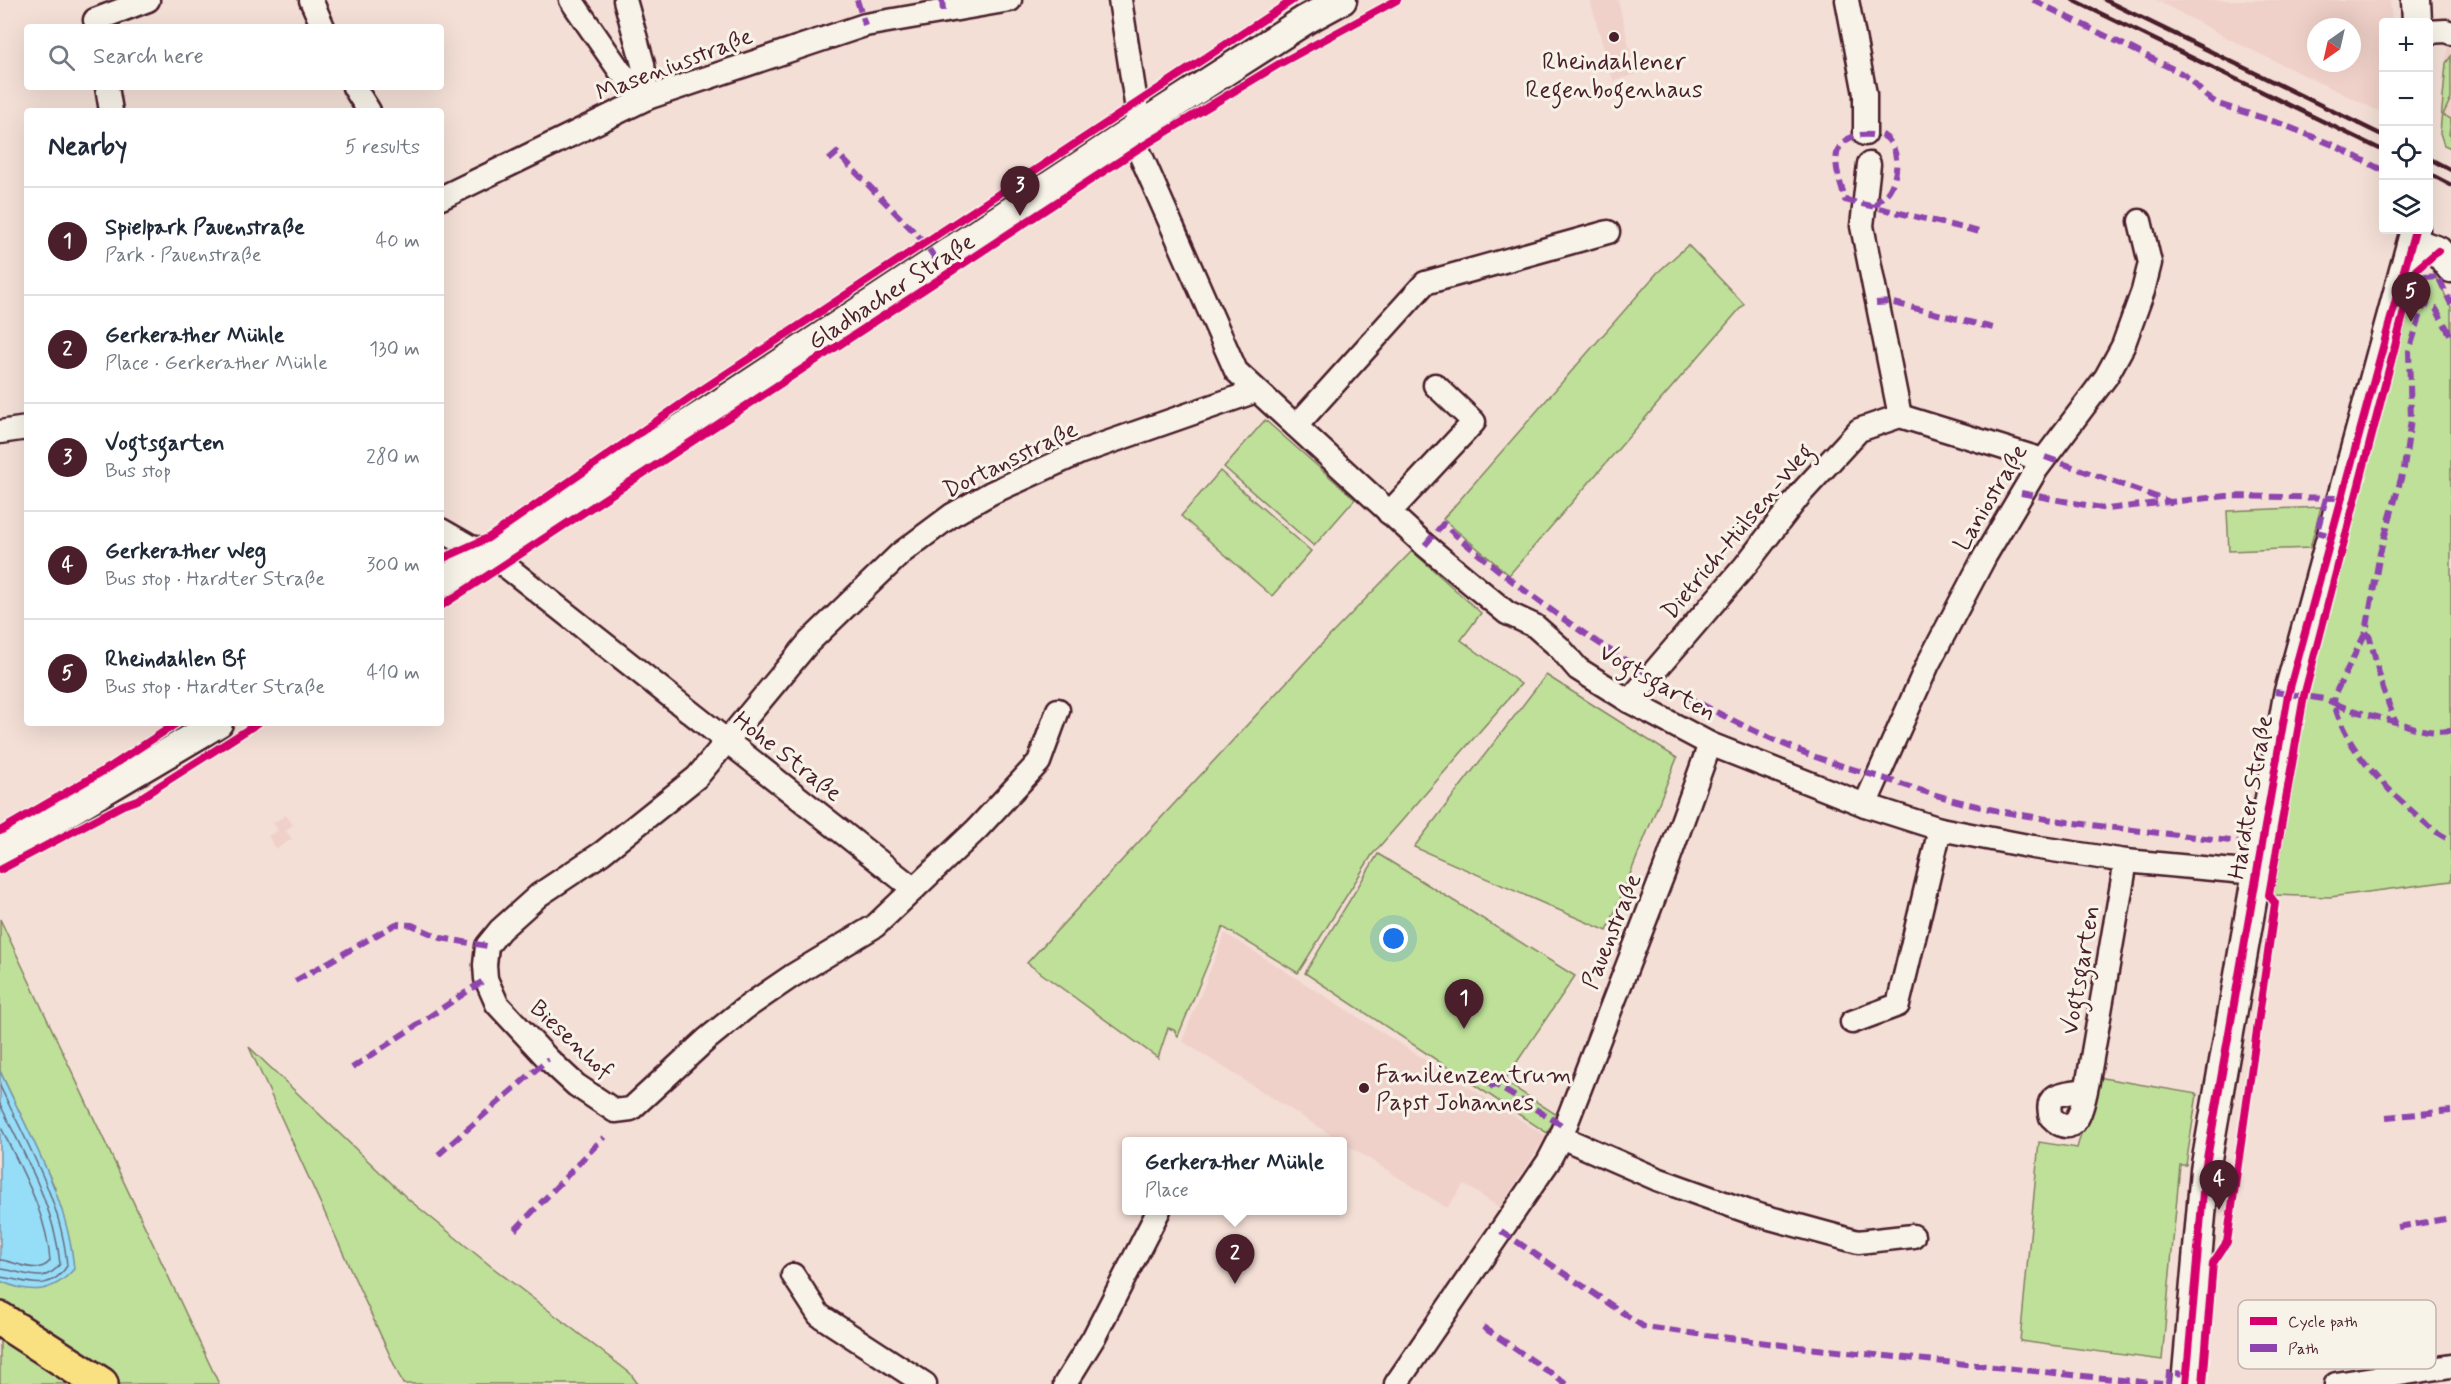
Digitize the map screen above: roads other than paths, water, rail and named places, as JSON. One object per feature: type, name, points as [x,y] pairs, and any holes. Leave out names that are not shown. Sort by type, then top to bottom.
[{"type":"main road","points":[[0,1319],[101,1384]]},
{"type":"street","points":[[94,16],[148,0]]},
{"type":"street","points":[[311,0],[323,24]]},
{"type":"street","points":[[571,0],[620,71],[647,98]]},
{"type":"street","points":[[625,0],[643,64],[647,98]]},
{"type":"street","name":"Maseniusstraße","points":[[444,197],[647,98],[865,26],[1010,0]]},
{"type":"street","name":"Vogtsgarten","points":[[1120,0],[1136,103],[1138,149],[1236,371],[1389,513],[1508,613],[1534,626],[1559,647],[1578,669],[1629,701],[1710,744],[1865,805],[1940,829],[2033,847],[2126,861],[2256,873]]},
{"type":"street","name":"Gladbacher Straße","points":[[444,581],[713,408],[1137,128],[1305,20],[1342,0]]},
{"type":"street","points":[[1847,0],[1865,94],[1865,134]]},
{"type":"street","points":[[2416,0],[2417,18]]},
{"type":"street","points":[[2433,32],[2451,33]]},
{"type":"street","points":[[108,90],[110,108]]},
{"type":"street","points":[[356,90],[367,108]]},
{"type":"street","points":[[1869,164],[1862,226],[1900,416],[2043,460]]},
{"type":"street","name":"Laniostraße","points":[[1865,805],[1933,654],[1990,547],[2021,493],[2106,377],[2123,346],[2143,291],[2150,263],[2140,221]]},
{"type":"street","points":[[1296,426],[1425,283],[1608,232]]},
{"type":"street","points":[[2414,236],[2438,252],[2451,268]]},
{"type":"street","name":"Hardter Straße","points":[[2186,1384],[2205,1170],[2288,695],[2414,236]]},
{"type":"street","points":[[1389,513],[1474,422],[1435,385]]},
{"type":"street","name":"Dortansstraße","points":[[726,741],[809,642],[900,553],[952,515],[991,493],[1081,452],[1256,391]]},
{"type":"street","name":"Dietrich-Hülsen-Weg","points":[[1629,701],[1745,566],[1802,492],[1859,430],[1900,416]]},
{"type":"street","points":[[0,432],[24,428]]},
{"type":"street","name":"Hohe Straße","points":[[444,532],[469,546],[488,552],[914,889]]},
{"type":"street","points":[[914,889],[977,829],[1039,762],[1058,710]]},
{"type":"street","points":[[0,852],[213,726]]},
{"type":"street","name":"Biesenhof","points":[[726,741],[696,777],[602,853],[539,895],[500,930],[487,946],[486,980],[497,1004],[548,1059],[576,1085],[615,1111],[631,1108],[707,1039],[744,1009],[792,976],[875,926],[914,889]]},
{"type":"street","name":"Pauenstraße","points":[[1396,1384],[1548,1162],[1561,1137],[1665,869],[1710,744]]},
{"type":"street","points":[[1852,1022],[1898,1005],[1940,829]]},
{"type":"street","name":"Vogtsgarten","points":[[2086,1089],[2126,861]]},
{"type":"street","points":[[1561,1137],[1657,1179],[1755,1214],[1858,1242],[1914,1236]]},
{"type":"street","points":[[1065,1384],[1094,1337],[1156,1215]]},
{"type":"street","points":[[793,1275],[819,1315],[925,1384]]},
{"type":"street","points":[[2436,1368],[2451,1366]]},
{"type":"street","points":[[2336,1384],[2432,1369]]},
{"type":"water","points":[[0,1071],[46,1167],[64,1217],[70,1243],[74,1269],[57,1283],[40,1289],[21,1288],[0,1281]]},
{"type":"railway","points":[[2073,0],[2379,149]]},
{"type":"railway","points":[[2105,0],[2379,134]]},
{"type":"railway","points":[[2433,161],[2451,170]]},
{"type":"railway","points":[[2433,176],[2451,185]]},
{"type":"place","name":"Rheindahlener Regenbogenhaus","points":[[1614,37]]},
{"type":"place","name":"Vogtsgarten","points":[[1020,216]]},
{"type":"place","name":"Rheindahlen Bf","points":[[2411,322]]},
{"type":"place","name":"Spielpark Pauenstraße","points":[[1464,1029]]},
{"type":"place","name":"Familienzentrum Papst Johannes","points":[[1364,1088]]},
{"type":"place","name":"Gerkerather Weg","points":[[2219,1210]]},
{"type":"place","name":"Gerkerather Mühle","points":[[1235,1284]]}]
